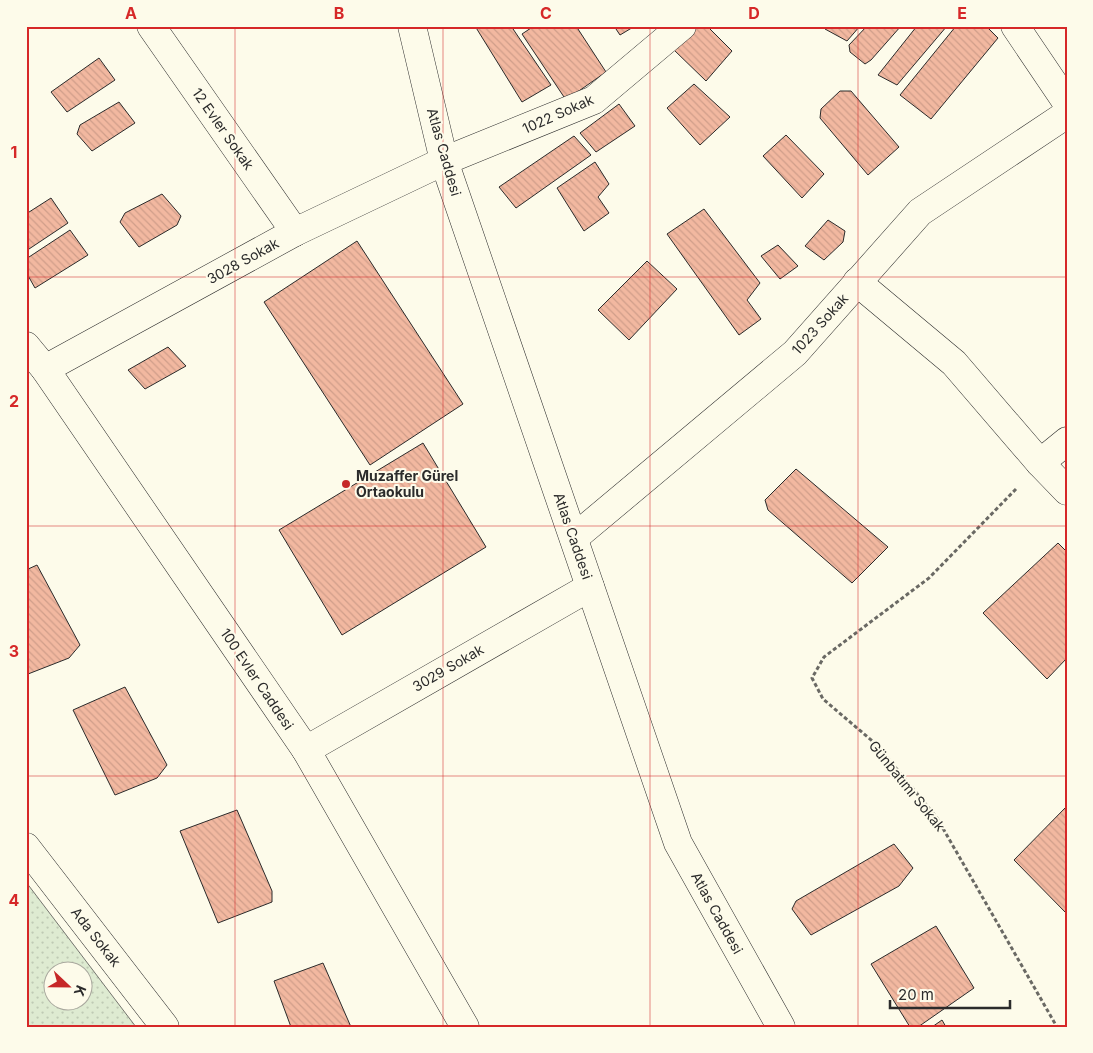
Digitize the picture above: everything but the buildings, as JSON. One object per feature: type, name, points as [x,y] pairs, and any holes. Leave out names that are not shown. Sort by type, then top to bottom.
[{"type":"street","name":"12 Evler Sokak","points":[[151,26],[296,232]]},
{"type":"street","name":"Atlas Caddesi","points":[[412,26],[444,161],[678,843],[781,1027]]},
{"type":"street","name":"1022 Sokak","points":[[444,161],[594,100],[682,26]]},
{"type":"street","points":[[1016,26],[1067,103]]},
{"type":"street","name":"1023 Sokak","points":[[574,538],[795,353],[920,212],[1067,114]]},
{"type":"street","name":"3028 Sokak","points":[[45,369],[296,232],[444,161]]},
{"type":"street","points":[[857,282],[954,363],[1040,464],[1067,491]]},
{"type":"street","name":"100 Evler Caddesi","points":[[26,346],[45,369],[306,750],[465,1027]]},
{"type":"street","points":[[1040,464],[1067,441]]},
{"type":"street","name":"3029 Sokak","points":[[306,750],[590,587]]},
{"type":"street","name":"Ada Sokak","points":[[26,847],[165,1027]]},
{"type":"path","name":"Günbatımı Sokak","points":[[1040,464],[929,578],[824,657],[812,678],[823,700],[877,745],[937,818],[1056,1027]]},
{"type":"green space","points":[[26,882],[85,960],[42,960],[42,1010],[92,1010],[92,969],[136,1027],[26,1027]]},
{"type":"place","name":"Muzaffer Gürel Ortaokulu","points":[[346,484]]}]
